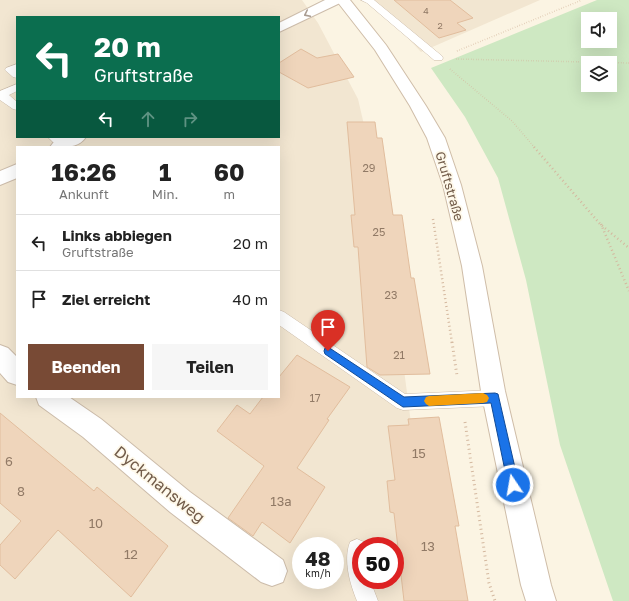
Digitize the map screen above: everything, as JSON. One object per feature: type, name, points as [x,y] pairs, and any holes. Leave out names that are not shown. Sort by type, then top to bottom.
[{"type":"main road","points":[[280,28],[335,0]]},
{"type":"main road","name":"Gruftstraße","points":[[343,0],[381,48],[418,106],[436,138],[452,185],[472,266],[495,398],[535,577],[542,601]]},
{"type":"main road","points":[[0,179],[16,171]]},
{"type":"main road","points":[[0,356],[16,373]]},
{"type":"main road","name":"Dyckmansweg","points":[[49,398],[92,428],[180,502],[272,571]]},
{"type":"lane","points":[[366,0],[369,0],[438,58]]},
{"type":"lane","points":[[16,67],[10,70],[16,74]]},
{"type":"lane","points":[[16,88],[1,95],[16,106]]},
{"type":"lane","points":[[280,318],[403,402],[495,398]]},
{"type":"lane","points":[[363,589],[368,601]]},
{"type":"path","points":[[438,58],[582,0]]},
{"type":"path","points":[[438,58],[629,63]]},
{"type":"path","points":[[438,58],[512,121],[600,224],[629,248]]},
{"type":"path","points":[[433,214],[438,258],[489,583],[495,601]]},
{"type":"path","points":[[600,224],[629,291]]},
{"type":"shaded area","points":[[0,0],[302,0],[318,23],[358,99],[382,202],[430,568],[437,601],[0,601]]},
{"type":"shaded area","points":[[372,0],[540,0],[421,52]]},
{"type":"green space","points":[[597,0],[629,0],[629,601],[613,601],[560,445],[526,280],[498,178],[465,117],[431,68]]},
{"type":"building","points":[[394,0],[450,0],[473,18],[457,23],[466,30],[439,38]]},
{"type":"building","points":[[301,49],[317,58],[338,54],[354,77],[308,88],[280,73],[280,62]]},
{"type":"building","points":[[347,122],[375,122],[377,138],[382,138],[393,215],[402,215],[411,278],[414,278],[430,374],[380,375],[367,367],[358,247],[354,247],[351,215],[355,215]]},
{"type":"building","points":[[297,355],[350,387],[327,419],[329,420],[297,468],[325,487],[294,537],[292,537],[290,543],[262,522],[253,536],[228,518],[264,466],[217,431],[237,405],[250,414],[262,398],[280,398],[280,376]]},
{"type":"building","points":[[0,413],[94,491],[97,487],[168,546],[131,597],[58,530],[15,579],[0,565],[0,545],[21,521],[0,503]]},
{"type":"building","points":[[439,417],[459,526],[455,526],[468,601],[404,601],[403,589],[404,589],[404,537],[397,537],[394,513],[390,512],[387,481],[395,480],[388,426],[409,425],[408,419]]},
{"type":"slow traffic","points":[[429,401],[483,398]]},
{"type":"route","points":[[328,351],[403,402],[495,398],[513,485]]}]
